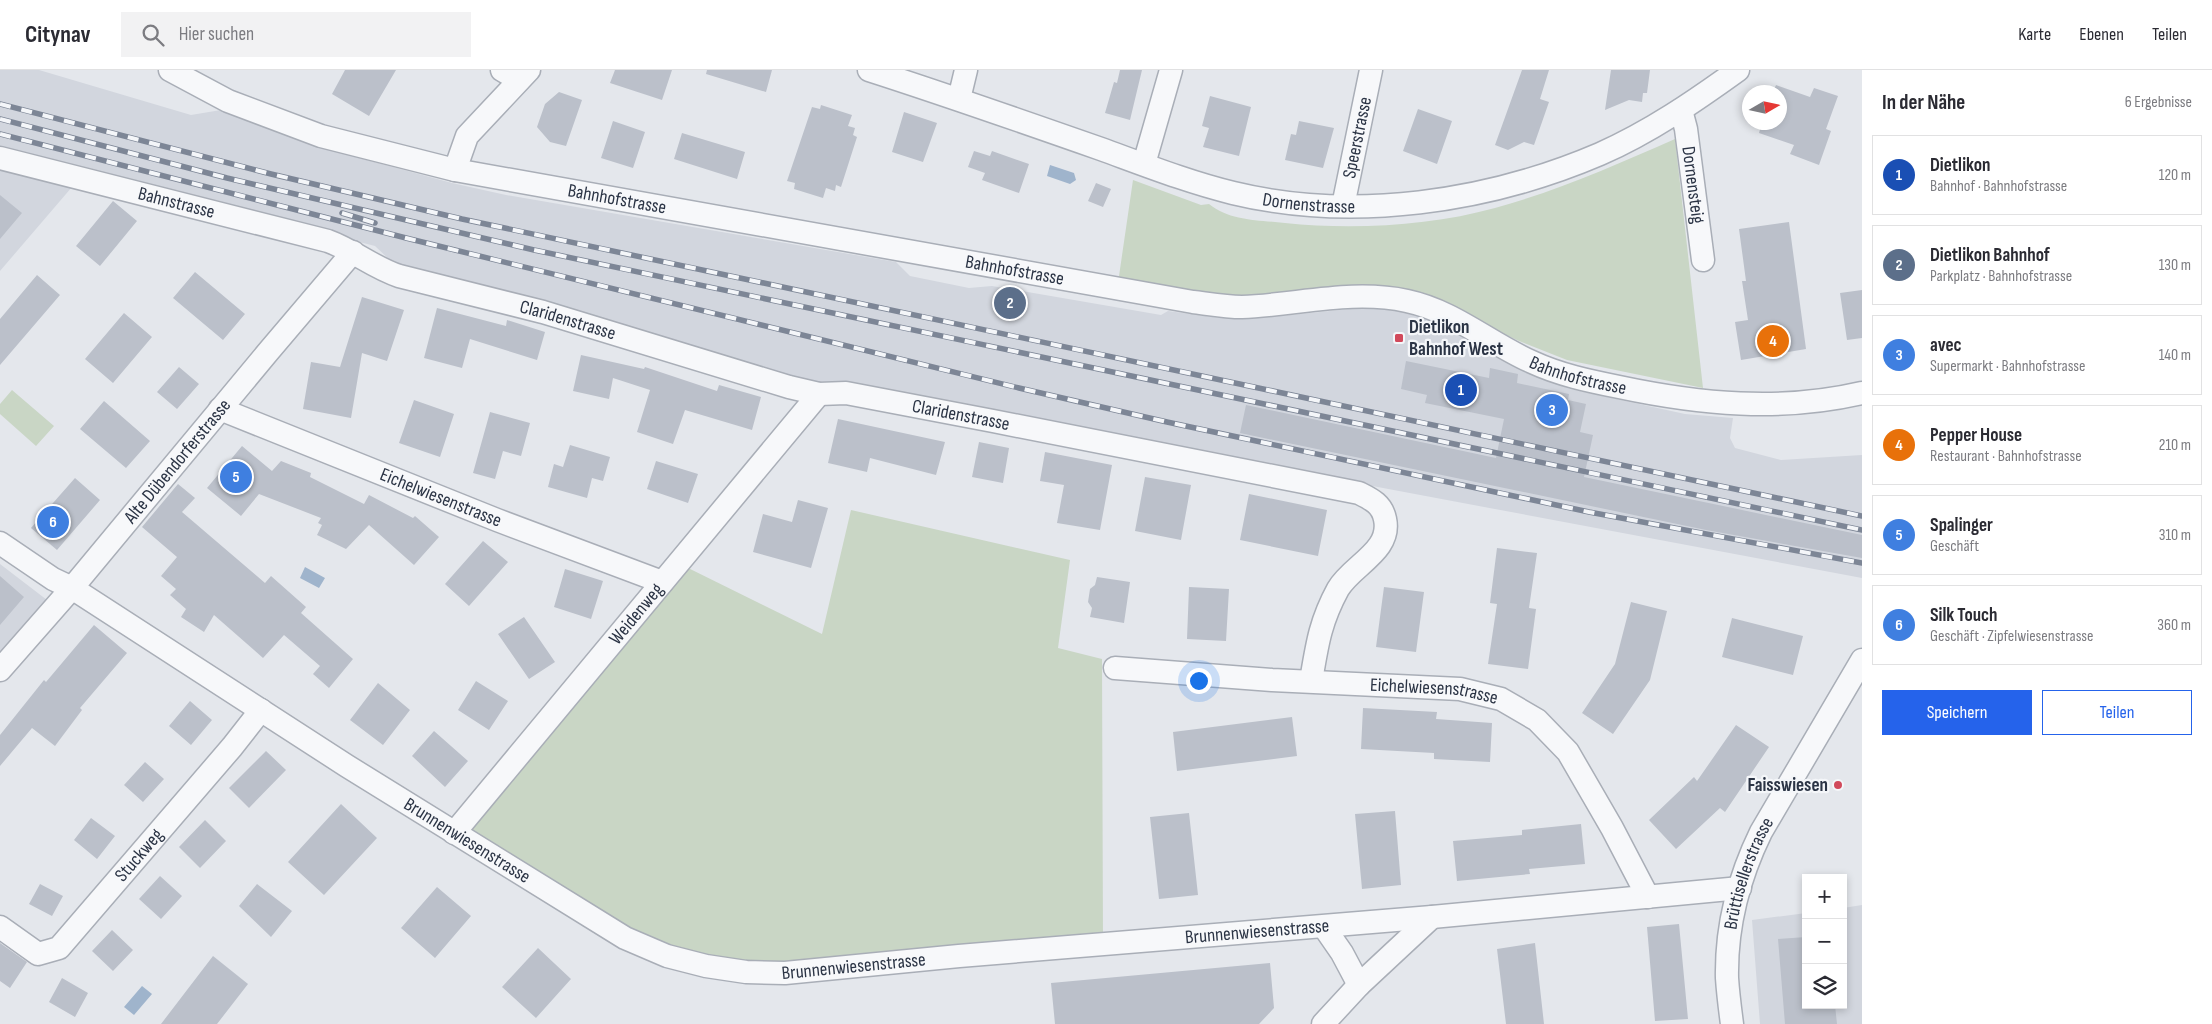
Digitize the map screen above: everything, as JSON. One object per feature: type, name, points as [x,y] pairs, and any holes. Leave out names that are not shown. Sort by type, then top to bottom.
[{"type":"street","name":"Bahnhofstrasse","points":[[170,70],[228,100],[321,136],[455,170],[1193,302],[1240,307],[1368,296],[1408,301],[1450,316],[1520,357],[1546,368],[1570,377],[1647,393],[1711,403],[1762,405],[1837,399],[1862,393]]},
{"type":"street","name":"Dornenstrasse","points":[[869,70],[1232,193],[1275,201],[1343,206],[1391,205],[1441,199],[1537,178],[1602,153],[1681,110],[1726,73]]},
{"type":"street","points":[[959,99],[966,70]]},
{"type":"street","points":[[1144,164],[1171,70]]},
{"type":"street","name":"Speerstrasse","points":[[1343,206],[1371,70]]},
{"type":"street","points":[[455,170],[467,136],[517,73]]},
{"type":"street","name":"Dornensteig","points":[[1681,110],[1687,138],[1703,260]]},
{"type":"street","name":"Bahnstrasse","points":[[0,158],[328,241],[353,252]]},
{"type":"street","name":"Claridenstrasse","points":[[353,252],[383,270],[399,276],[543,312],[773,383],[819,394],[846,394],[993,421],[1359,493],[1375,501],[1384,515],[1387,526],[1383,541],[1348,578],[1335,596],[1322,621],[1311,681]]},
{"type":"street","name":"Alte Dübendorferstrasse","points":[[0,670],[72,588],[353,252]]},
{"type":"street","name":"Weidenweg","points":[[454,833],[819,394]]},
{"type":"street","name":"Eichelwiesenstrasse","points":[[220,409],[497,520],[662,582]]},
{"type":"street","name":"Brunnenwiesenstrasse","points":[[0,543],[53,579],[72,588],[347,766],[625,938],[667,956],[706,966],[746,972],[785,973],[1055,948],[1432,918],[1740,888]]},
{"type":"street","name":"Brüttisellerstrasse","points":[[1732,1024],[1727,979],[1728,953],[1732,921],[1748,859],[1761,832],[1862,660]]},
{"type":"street","name":"Eichelwiesenstrasse","points":[[1115,668],[1460,690],[1501,699],[1538,720],[1568,752],[1612,828],[1648,897]]},
{"type":"street","name":"Stuckweg","points":[[0,927],[38,954],[59,948],[232,747],[261,710]]},
{"type":"street","points":[[1323,1024],[1359,985],[1432,918]]},
{"type":"street","points":[[1324,927],[1342,953],[1359,985]]},
{"type":"shaded area","points":[[0,70],[39,70],[191,115],[221,110],[330,150],[452,183],[506,195],[896,262],[910,276],[969,288],[992,286],[1161,315],[1168,311],[1220,318],[1269,317],[1360,308],[1386,309],[1412,314],[1464,337],[1524,372],[1570,389],[1685,414],[1733,418],[1730,438],[1735,448],[1781,460],[1862,455],[1862,578],[787,376],[504,290],[393,263],[375,246],[0,150]]},
{"type":"shaded area","points":[[0,167],[72,187],[0,271]]},
{"type":"shaded area","points":[[0,564],[47,600],[0,653]]},
{"type":"shaded area","points":[[1862,905],[1862,1024],[1760,1024],[1752,920],[1802,914],[1802,1009],[1847,1009],[1847,907]]},
{"type":"green space","points":[[1675,139],[1703,388],[1567,360],[1519,341],[1430,299],[1240,299],[1118,283],[1133,180],[1201,205],[1209,204],[1226,214],[1245,219],[1337,226],[1418,223],[1470,214],[1541,194]]},
{"type":"green space","points":[[12,390],[54,426],[36,446],[0,414],[0,404]]},
{"type":"green space","points":[[851,510],[1070,560],[1058,648],[1102,659],[1103,944],[818,970],[667,956],[454,833],[678,563],[822,634]]},
{"type":"water","points":[[1050,165],[1074,173],[1076,180],[1070,184],[1047,176]]},
{"type":"water","points":[[305,567],[325,578],[319,588],[300,578]]},
{"type":"water","points":[[142,986],[152,994],[134,1015],[124,1007]]},
{"type":"building","points":[[345,70],[396,70],[369,116],[332,94]]},
{"type":"building","points":[[615,70],[672,70],[662,100],[610,83]]},
{"type":"building","points":[[707,70],[772,70],[766,92],[706,74]]},
{"type":"building","points":[[1120,70],[1142,70],[1130,120],[1105,113],[1114,82],[1117,83]]},
{"type":"building","points":[[1522,70],[1549,70],[1540,99],[1549,102],[1534,145],[1524,142],[1508,150],[1495,145]]},
{"type":"building","points":[[1611,70],[1650,70],[1647,93],[1643,93],[1642,102],[1629,100],[1605,110]]},
{"type":"building","points":[[1814,88],[1838,96],[1826,129],[1831,131],[1819,165],[1790,154],[1794,145],[1759,133],[1760,130],[1787,130],[1787,89],[1810,97]]},
{"type":"building","points":[[559,92],[582,100],[566,146],[550,142],[537,127],[545,104]]},
{"type":"building","points":[[1210,96],[1251,107],[1239,156],[1203,147],[1209,128],[1202,126]]},
{"type":"building","points":[[821,105],[852,115],[848,126],[855,128],[853,135],[857,137],[841,187],[836,185],[835,191],[826,188],[823,198],[794,189],[795,183],[787,181],[812,107],[820,109]]},
{"type":"building","points":[[1418,109],[1452,121],[1437,164],[1403,151]]},
{"type":"building","points":[[904,112],[937,123],[923,162],[892,152]]},
{"type":"building","points":[[613,121],[645,132],[633,168],[601,158]]},
{"type":"building","points":[[1299,121],[1334,128],[1323,168],[1285,160],[1291,134],[1296,135]]},
{"type":"building","points":[[682,133],[745,152],[737,179],[674,159]]},
{"type":"building","points":[[974,151],[990,156],[992,151],[1029,164],[1019,193],[982,180],[985,173],[968,167]]},
{"type":"building","points":[[1096,183],[1111,189],[1103,207],[1088,201]]},
{"type":"building","points":[[0,195],[22,213],[0,239]]},
{"type":"building","points":[[113,201],[137,221],[100,266],[76,246]]},
{"type":"building","points":[[1789,222],[1806,349],[1741,360],[1735,322],[1748,320],[1742,281],[1746,281],[1739,229]]},
{"type":"building","points":[[195,272],[245,314],[223,340],[173,298]]},
{"type":"building","points":[[37,275],[60,295],[0,365],[0,319]]},
{"type":"building","points":[[1862,290],[1862,338],[1847,340],[1840,293]]},
{"type":"building","points":[[362,297],[404,310],[387,361],[362,353],[351,418],[303,409],[311,362],[340,367]]},
{"type":"building","points":[[437,308],[506,326],[507,320],[545,332],[537,360],[470,339],[462,368],[424,358]]},
{"type":"building","points":[[124,313],[152,337],[113,383],[85,359]]},
{"type":"building","points":[[581,355],[644,369],[645,367],[717,391],[719,385],[761,397],[752,430],[685,410],[673,444],[637,432],[650,390],[613,378],[609,399],[573,391]]},
{"type":"building","points":[[1406,361],[1489,378],[1490,368],[1518,374],[1517,383],[1569,394],[1568,400],[1586,404],[1580,432],[1593,435],[1584,477],[1862,535],[1862,558],[1706,530],[1240,433],[1246,405],[1496,458],[1504,419],[1425,403],[1427,395],[1401,389]]},
{"type":"building","points":[[179,367],[199,384],[177,409],[157,392]]},
{"type":"building","points":[[414,400],[454,414],[440,457],[399,443]]},
{"type":"building","points":[[104,401],[150,441],[126,468],[80,429]]},
{"type":"building","points":[[490,412],[530,423],[521,456],[503,451],[495,479],[473,473]]},
{"type":"building","points":[[838,419],[945,442],[936,475],[870,458],[867,472],[828,463]]},
{"type":"building","points":[[979,442],[1009,448],[1003,483],[972,477]]},
{"type":"building","points":[[570,445],[610,457],[603,481],[592,478],[587,498],[548,487],[554,464],[563,467]]},
{"type":"building","points":[[242,446],[272,471],[281,461],[311,473],[310,477],[364,504],[369,495],[413,518],[415,516],[439,537],[414,565],[369,525],[346,549],[317,535],[322,525],[318,523],[321,518],[259,494],[241,516],[207,488]]},
{"type":"building","points":[[1045,452],[1112,465],[1100,530],[1057,523],[1064,485],[1040,481]]},
{"type":"building","points":[[656,461],[698,474],[688,503],[647,489]]},
{"type":"building","points":[[1145,477],[1191,485],[1181,540],[1135,531]]},
{"type":"building","points":[[75,478],[100,500],[57,550],[31,528]]},
{"type":"building","points":[[178,484],[195,498],[182,512],[265,583],[271,576],[306,607],[301,613],[353,659],[329,688],[313,674],[320,666],[284,635],[263,658],[214,615],[204,632],[181,617],[186,609],[170,595],[176,589],[161,576],[177,557],[142,527]]},
{"type":"building","points":[[1249,494],[1327,510],[1318,556],[1240,540]]},
{"type":"building","points":[[798,500],[828,508],[811,568],[753,552],[763,514],[792,522]]},
{"type":"building","points":[[483,541],[508,562],[469,606],[445,584]]},
{"type":"building","points":[[1497,548],[1537,553],[1529,608],[1536,609],[1528,669],[1488,664],[1497,604],[1490,603]]},
{"type":"building","points":[[565,569],[603,581],[591,619],[554,607]]},
{"type":"building","points":[[0,576],[24,597],[0,625]]},
{"type":"building","points":[[1097,577],[1130,582],[1124,623],[1090,617],[1092,608],[1088,602],[1090,589],[1095,585]]},
{"type":"building","points":[[1189,587],[1229,589],[1226,641],[1187,639]]},
{"type":"building","points":[[1384,587],[1424,592],[1416,652],[1376,647]]},
{"type":"building","points":[[1631,602],[1667,611],[1650,680],[1613,734],[1582,713],[1615,664]]},
{"type":"building","points":[[524,617],[555,662],[529,679],[498,634]]},
{"type":"building","points":[[1732,618],[1803,636],[1793,675],[1722,657]]},
{"type":"building","points":[[94,625],[127,653],[80,708],[82,710],[55,746],[32,728],[0,766],[0,735],[44,680],[46,682]]},
{"type":"building","points":[[476,681],[508,701],[489,730],[458,710]]},
{"type":"building","points":[[378,683],[410,710],[383,745],[350,720]]},
{"type":"building","points":[[190,701],[212,720],[191,745],[169,726]]},
{"type":"building","points":[[1363,708],[1437,712],[1436,719],[1492,723],[1490,762],[1434,759],[1434,753],[1361,749]]},
{"type":"building","points":[[1292,717],[1297,756],[1177,771],[1173,732]]},
{"type":"building","points":[[1736,725],[1769,747],[1725,812],[1720,808],[1676,849],[1649,820],[1694,777],[1697,781]]},
{"type":"building","points":[[434,731],[468,761],[445,787],[412,756]]},
{"type":"building","points":[[266,751],[286,770],[249,808],[229,788]]},
{"type":"building","points":[[145,762],[164,779],[143,802],[124,785]]},
{"type":"building","points":[[341,804],[377,838],[324,895],[288,862]]},
{"type":"building","points":[[1395,811],[1401,885],[1362,889],[1355,814]]},
{"type":"building","points":[[1189,813],[1198,895],[1159,899],[1150,817]]},
{"type":"building","points":[[91,818],[115,836],[97,859],[74,840]]},
{"type":"building","points":[[205,820],[226,841],[200,868],[179,847]]},
{"type":"building","points":[[1581,824],[1585,864],[1529,869],[1530,874],[1457,881],[1453,841],[1522,835],[1522,830]]},
{"type":"building","points":[[160,876],[182,896],[161,919],[139,899]]},
{"type":"building","points":[[40,884],[63,896],[52,916],[29,904]]},
{"type":"building","points":[[257,884],[292,911],[271,937],[239,906]]},
{"type":"building","points":[[437,887],[471,916],[435,958],[401,928]]},
{"type":"building","points":[[1679,924],[1688,1019],[1655,1021],[1647,927]]},
{"type":"building","points":[[112,930],[133,950],[113,971],[92,951]]},
{"type":"building","points":[[1802,937],[1802,1009],[1835,1009],[1837,1024],[1785,1024],[1778,939]]},
{"type":"building","points":[[0,943],[27,962],[10,988],[0,981]]},
{"type":"building","points":[[1535,943],[1544,1024],[1506,1024],[1497,949]]},
{"type":"building","points":[[538,948],[571,979],[536,1018],[502,987]]},
{"type":"building","points":[[213,956],[248,984],[217,1024],[161,1024]]},
{"type":"building","points":[[1270,963],[1274,1008],[1259,1024],[1055,1024],[1051,983]]},
{"type":"building","points":[[62,978],[88,993],[75,1017],[49,1002]]},
{"type":"railway","points":[[0,104],[271,174],[462,219],[1862,516]]},
{"type":"railway","points":[[0,119],[227,178],[534,250],[1862,530]]},
{"type":"railway","points":[[0,134],[410,239],[1019,388],[1167,422],[1589,512],[1862,563]]},
{"type":"railway","points":[[342,213],[375,223]]},
{"type":"place","name":"Dietlikon Bahnhof","points":[[1010,303]]},
{"type":"place","name":"Dietlikon Bahnhof West","points":[[1399,338]]},
{"type":"place","name":"Pepper House","points":[[1773,341]]},
{"type":"place","name":"Dietlikon","points":[[1461,390]]},
{"type":"place","name":"avec","points":[[1552,410]]},
{"type":"place","name":"Spalinger","points":[[236,477]]},
{"type":"place","name":"Silk Touch","points":[[53,522]]},
{"type":"place","name":"Faisswiesen","points":[[1838,785]]}]
